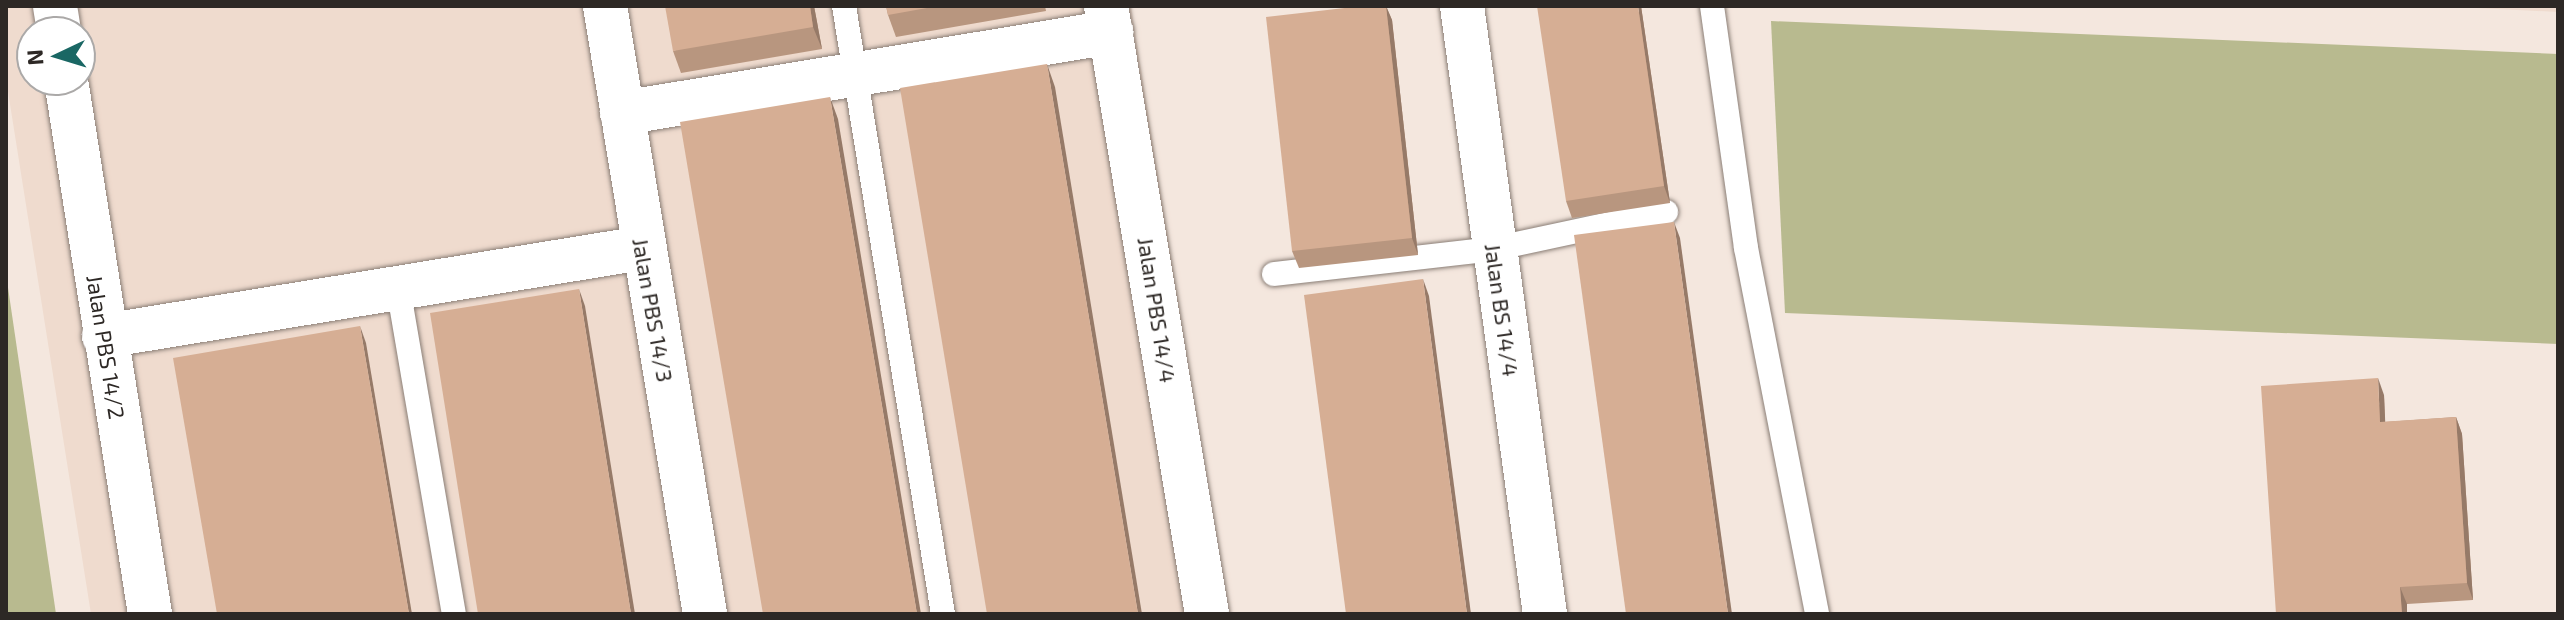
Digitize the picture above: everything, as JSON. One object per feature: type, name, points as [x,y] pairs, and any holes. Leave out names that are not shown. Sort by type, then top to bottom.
[{"type":"street","name":"Jalan PBS 14/3","points":[[605,6],[642,248],[705,614]]},
{"type":"street","name":"Jalan BS 14/4","points":[[1462,6],[1545,614]]},
{"type":"street","points":[[622,113],[855,72],[1108,19]]},
{"type":"street","name":"Jalan PBS 14/4","points":[[1108,19],[1207,614]]},
{"type":"street","name":"Jalan PBS 14/2","points":[[68,96],[150,614]]},
{"type":"street","points":[[104,336],[642,248]]},
{"type":"lane","points":[[844,6],[943,614]]},
{"type":"lane","points":[[1712,6],[1746,248],[1817,614]]},
{"type":"lane","points":[[1274,274],[1493,249],[1666,212]]},
{"type":"lane","points":[[398,287],[454,614]]},
{"type":"shaded area","points":[[6,6],[1131,6],[1228,614],[91,614],[6,79]]},
{"type":"shaded area","points":[[2436,6],[2558,6],[2558,12]]},
{"type":"green space","points":[[1771,21],[2558,54],[2558,344],[1785,313]]},
{"type":"green space","points":[[6,274],[56,614],[6,614]]},
{"type":"building","points":[[665,6],[810,6],[813,27],[673,51]]},
{"type":"building","points":[[886,6],[938,6],[888,15]]},
{"type":"building","points":[[1386,6],[1412,238],[1292,251],[1266,17]]},
{"type":"building","points":[[1537,6],[1638,6],[1664,186],[1566,201]]},
{"type":"building","points":[[1047,64],[1138,614],[987,614],[900,88]]},
{"type":"building","points":[[830,97],[917,614],[763,614],[680,122]]},
{"type":"building","points":[[1674,222],[1728,614],[1626,614],[1574,235]]},
{"type":"building","points":[[1423,279],[1467,614],[1346,614],[1304,295]]},
{"type":"building","points":[[579,289],[631,614],[478,614],[430,313]]},
{"type":"building","points":[[360,326],[409,614],[217,614],[173,358]]},
{"type":"building","points":[[2378,378],[2380,422],[2456,417],[2467,583],[2400,587],[2402,614],[2276,614],[2261,386]]}]
